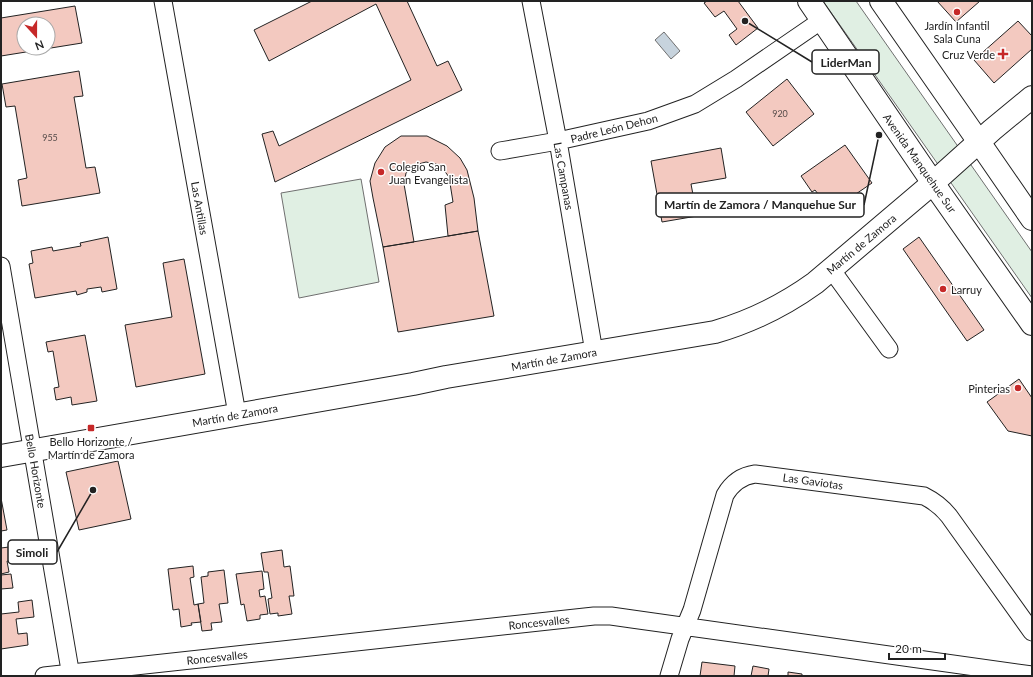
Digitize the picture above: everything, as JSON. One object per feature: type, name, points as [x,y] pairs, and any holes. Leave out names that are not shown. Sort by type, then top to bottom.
[{"type":"street","name":"Las Antillas","points":[[163,1],[237,414]]},
{"type":"street","name":"Las Campanas","points":[[531,1],[558,141],[594,352]]},
{"type":"street","name":"Avenida Manquehue Sur","points":[[809,1],[933,183],[1032,324]]},
{"type":"street","points":[[881,1],[1032,219]]},
{"type":"street","name":"Padre León Dehon","points":[[500,151],[558,141],[648,121],[695,104],[736,79],[822,20]]},
{"type":"street","name":"Martín de Zamora","points":[[1,456],[715,332],[737,325],[791,299],[815,283],[1032,97]]},
{"type":"street","name":"Bello Horizonte","points":[[1,266],[71,674]]},
{"type":"street","points":[[831,269],[889,349]]},
{"type":"street","name":"Las Gaviotas","points":[[669,676],[678,646],[692,610],[725,495],[735,482],[748,475],[755,474],[924,496],[932,500],[949,516],[1032,632]]},
{"type":"street","name":"Roncesvalles","points":[[44,676],[594,616],[611,616],[1032,674]]},
{"type":"green space","points":[[823,1],[856,1],[1032,252],[1032,298]]},
{"type":"green space","points":[[361,179],[379,282],[299,298],[281,193]]},
{"type":"shaded area","points":[[664,32],[680,51],[671,59],[655,40]]},
{"type":"building","points":[[312,1],[407,1],[437,66],[448,61],[462,90],[275,182],[262,134],[273,131],[279,146],[411,80],[376,4],[269,61],[254,30]]},
{"type":"building","points":[[707,1],[738,1],[758,28],[736,45],[729,35],[737,29],[724,11],[715,17],[704,3]]},
{"type":"building","name":"Jardín Infantil Sala Cuna","points":[[937,1],[980,1],[956,22]]},
{"type":"building","points":[[75,6],[82,43],[56,47],[56,16],[16,16],[16,54],[1,56],[1,18]]},
{"type":"building","name":"Cruz Verde","points":[[1018,21],[1032,36],[1032,49],[994,83],[974,60]]},
{"type":"building","points":[[79,71],[83,96],[74,97],[86,168],[95,167],[100,193],[22,206],[18,180],[27,178],[15,106],[6,107],[2,84]]},
{"type":"building","points":[[787,79],[814,114],[773,146],[746,112]]},
{"type":"building","points":[[401,136],[427,136],[447,146],[460,158],[467,170],[474,198],[478,231],[448,236],[445,205],[453,202],[449,177],[440,165],[426,162],[415,165],[406,173],[404,184],[414,242],[383,247],[370,181],[375,163],[385,147]]},
{"type":"building","points":[[845,145],[872,183],[831,211],[815,190],[812,192],[801,176]]},
{"type":"building","points":[[721,148],[726,178],[691,184],[697,216],[662,222],[651,161]]},
{"type":"building","points":[[478,231],[494,316],[398,332],[383,247]]},
{"type":"building","points":[[108,237],[117,289],[102,292],[101,287],[87,289],[87,292],[77,295],[76,291],[35,298],[29,264],[33,263],[31,251],[52,247],[53,251],[81,246],[80,243]]},
{"type":"building","name":"Larruy","points":[[919,237],[984,330],[967,341],[903,249]]},
{"type":"building","points":[[184,259],[205,374],[136,387],[125,325],[172,317],[163,263]]},
{"type":"building","points":[[85,335],[97,401],[72,405],[71,397],[56,400],[54,388],[59,387],[53,351],[48,352],[46,342]]},
{"type":"building","points":[[1019,379],[1032,398],[1032,436],[1008,431],[987,402]]},
{"type":"building","points":[[118,461],[131,519],[79,530],[66,472]]},
{"type":"building","points":[[1,498],[7,530],[1,531]]},
{"type":"building","points":[[9,547],[11,561],[7,561],[9,572],[1,574],[1,548]]},
{"type":"building","points":[[282,550],[284,567],[290,566],[294,596],[289,596],[292,614],[278,616],[278,613],[270,614],[268,599],[272,598],[268,572],[264,572],[261,553]]},
{"type":"building","points":[[193,566],[194,577],[190,578],[194,605],[198,604],[201,622],[191,623],[192,625],[181,627],[179,609],[173,610],[168,569]]},
{"type":"building","points":[[224,570],[228,603],[219,604],[222,622],[211,623],[212,630],[202,631],[198,604],[204,603],[201,577],[208,576],[208,572]]},
{"type":"building","points":[[262,571],[264,589],[259,590],[260,597],[265,596],[268,614],[260,615],[260,619],[247,621],[244,604],[241,605],[236,574]]},
{"type":"building","points":[[11,574],[13,588],[1,589],[1,575]]},
{"type":"building","points":[[32,600],[34,617],[16,619],[18,634],[27,633],[28,645],[1,649],[1,614],[19,612],[18,602]]},
{"type":"building","points":[[702,662],[735,666],[734,676],[700,676]]},
{"type":"building","points":[[753,666],[769,669],[768,676],[751,676]]},
{"type":"building","points":[[788,672],[802,674],[802,676],[788,676]]},
{"type":"place","name":"Jardín Infantil Sala Cuna","points":[[957,12]]},
{"type":"place","name":"LiderMan","points":[[745,21]]},
{"type":"place","name":"Cruz Verde","points":[[1003,54]]},
{"type":"place","name":"Martín de Zamora / Manquehue Sur","points":[[879,135]]},
{"type":"place","name":"Colegio San Juan Evangelista","points":[[381,172]]},
{"type":"place","name":"Larruy","points":[[943,289]]},
{"type":"place","name":"Pinterias","points":[[1018,388]]},
{"type":"place","name":"Bello Horizonte / Martín de Zamora","points":[[91,428]]},
{"type":"place","name":"Simoli","points":[[93,490]]}]
